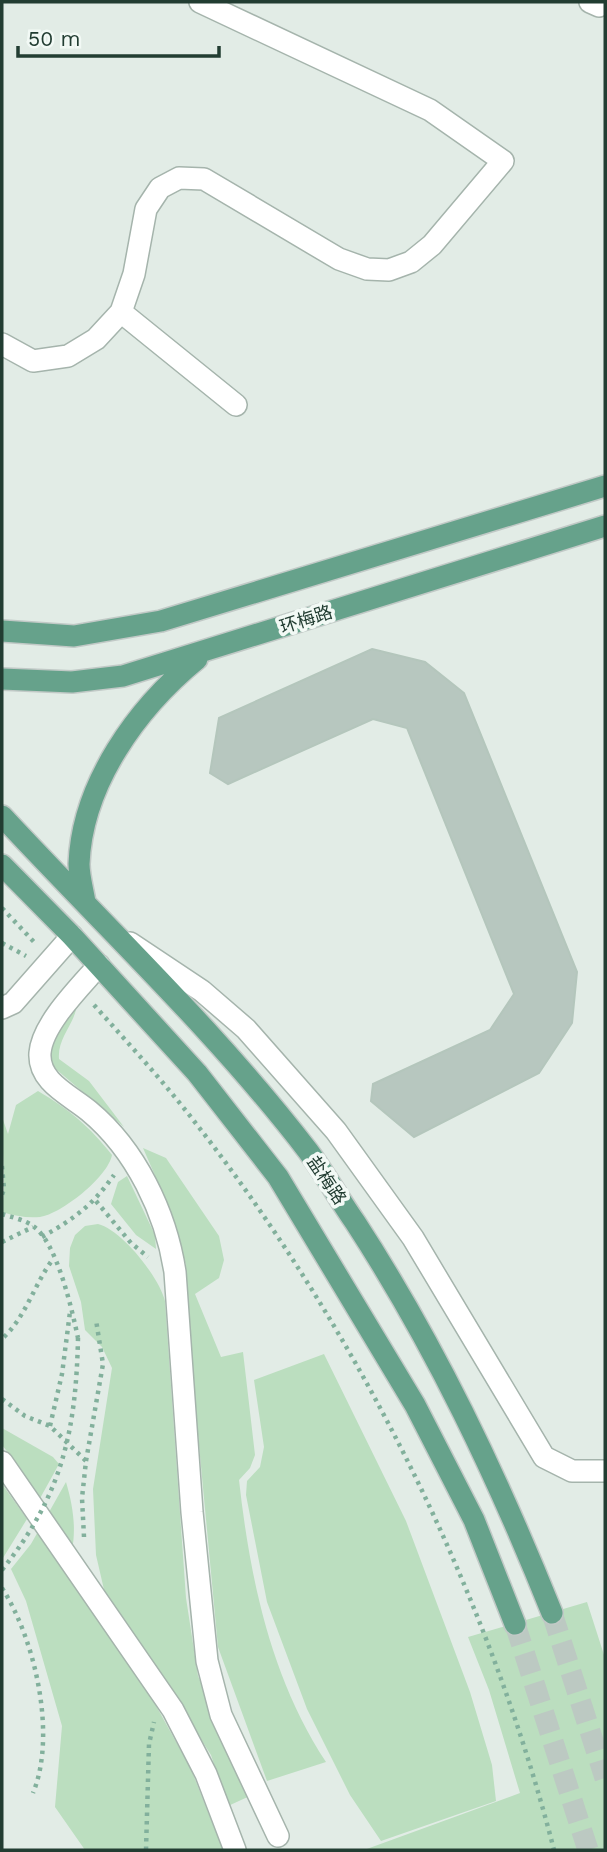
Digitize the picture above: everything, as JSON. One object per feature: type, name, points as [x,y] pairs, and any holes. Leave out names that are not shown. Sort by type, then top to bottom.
[{"type":"main road","points":[[2,631],[74,635],[161,621],[225,599],[605,486]]},
{"type":"main road","name":"环梅路","points":[[2,679],[72,682],[124,676],[203,653],[444,573],[605,526]]},
{"type":"main road","points":[[85,902],[79,866],[85,827],[97,789],[118,748],[144,710],[170,681],[203,653]]},
{"type":"main road","name":"盐梅路","points":[[2,816],[223,1049],[309,1153],[380,1261],[451,1385],[507,1500],[552,1613]]},
{"type":"main road","points":[[2,865],[72,936],[197,1073],[278,1177],[415,1405],[474,1520],[515,1623]]},
{"type":"street","points":[[2,344],[33,361],[68,356],[96,339],[121,312],[134,274],[146,209],[160,188],[180,178],[204,179],[340,259],[367,269],[389,270],[411,262],[432,245],[503,161],[430,110],[200,2]]},
{"type":"street","points":[[121,312],[236,405]]},
{"type":"street","points":[[115,933],[202,991],[246,1029],[336,1130],[421,1250],[544,1457],[558,1466],[596,1472]]},
{"type":"street","points":[[2,1008],[13,1003],[72,936]]},
{"type":"street","points":[[99,965],[62,1009],[46,1035],[40,1051],[41,1067],[49,1080],[90,1112],[129,1158],[154,1198],[164,1224],[175,1272],[192,1512],[207,1661],[221,1715],[278,1836]]},
{"type":"street","points":[[2,1462],[191,1741],[223,1813],[235,1850]]},
{"type":"path","points":[[79,988],[194,1121],[248,1195],[323,1308],[374,1395],[422,1493],[485,1640],[538,1786],[554,1850]]},
{"type":"path","points":[[42,1237],[96,1201],[129,1158]]},
{"type":"path","points":[[2,1167],[2,1195]]},
{"type":"path","points":[[96,1201],[131,1243],[155,1262],[175,1272]]},
{"type":"path","points":[[2,1214],[34,1226],[42,1237],[68,1289],[78,1338],[77,1389],[68,1447],[55,1484],[25,1541],[2,1570]]},
{"type":"path","points":[[2,1242],[34,1226]]},
{"type":"path","points":[[4,1337],[16,1326],[39,1278],[53,1259]]},
{"type":"path","points":[[50,1426],[64,1362],[71,1304]]},
{"type":"path","points":[[85,1547],[82,1498],[103,1364],[96,1320]]},
{"type":"path","points":[[2,1399],[25,1416],[50,1426],[86,1461]]},
{"type":"path","points":[[2,1588],[18,1613],[43,1714],[41,1774],[33,1793]]},
{"type":"path","points":[[146,1850],[149,1744],[161,1693]]},
{"type":"green space","points":[[77,1000],[74,1015],[61,1043],[59,1059],[89,1081],[124,1127],[51,1065],[54,1039]]},
{"type":"green space","points":[[38,1091],[78,1119],[112,1155],[102,1174],[71,1202],[49,1214],[30,1217],[2,1212],[2,1117],[8,1134],[16,1105]]},
{"type":"green space","points":[[143,1148],[166,1158],[219,1236],[224,1260],[219,1278],[195,1294],[221,1357],[243,1352],[255,1455],[250,1468],[239,1480],[257,1591],[277,1662],[307,1730],[326,1762],[267,1781],[218,1647],[188,1328],[186,1265],[167,1203]]},
{"type":"green space","points":[[127,1176],[155,1235],[156,1249],[136,1235],[111,1204],[118,1182]]},
{"type":"green space","points":[[98,1224],[118,1235],[138,1256],[155,1280],[165,1301],[186,1598],[198,1676],[252,1795],[228,1806],[211,1755],[136,1637],[105,1594],[96,1555],[93,1489],[112,1368],[102,1347],[85,1330],[81,1302],[69,1266],[70,1248],[75,1235],[85,1226]]},
{"type":"green space","points":[[324,1354],[406,1521],[470,1692],[492,1765],[496,1801],[381,1841],[350,1795],[307,1709],[267,1602],[246,1495],[247,1481],[260,1467],[264,1447],[254,1380]]},
{"type":"green space","points":[[2,1428],[53,1457],[59,1464],[38,1502],[21,1469],[2,1445]]},
{"type":"green space","points":[[66,1482],[74,1537],[66,1571],[138,1673],[191,1769],[223,1850],[85,1850],[55,1807],[62,1726],[26,1601],[11,1569],[31,1544]]},
{"type":"green space","points":[[2,1484],[27,1519],[3,1558],[2,1557]]},
{"type":"green space","points":[[587,1602],[605,1658],[605,1850],[364,1850],[520,1793],[489,1690],[468,1637]]},
{"type":"building","points":[[372,649],[425,662],[464,693],[577,972],[572,1023],[539,1073],[414,1137],[371,1101],[373,1084],[490,1030],[514,994],[407,728],[373,719],[228,784],[210,773],[219,718]]},
{"type":"tunnel","points":[[552,1613],[605,1778]]},
{"type":"tunnel","points":[[515,1624],[588,1850]]}]
